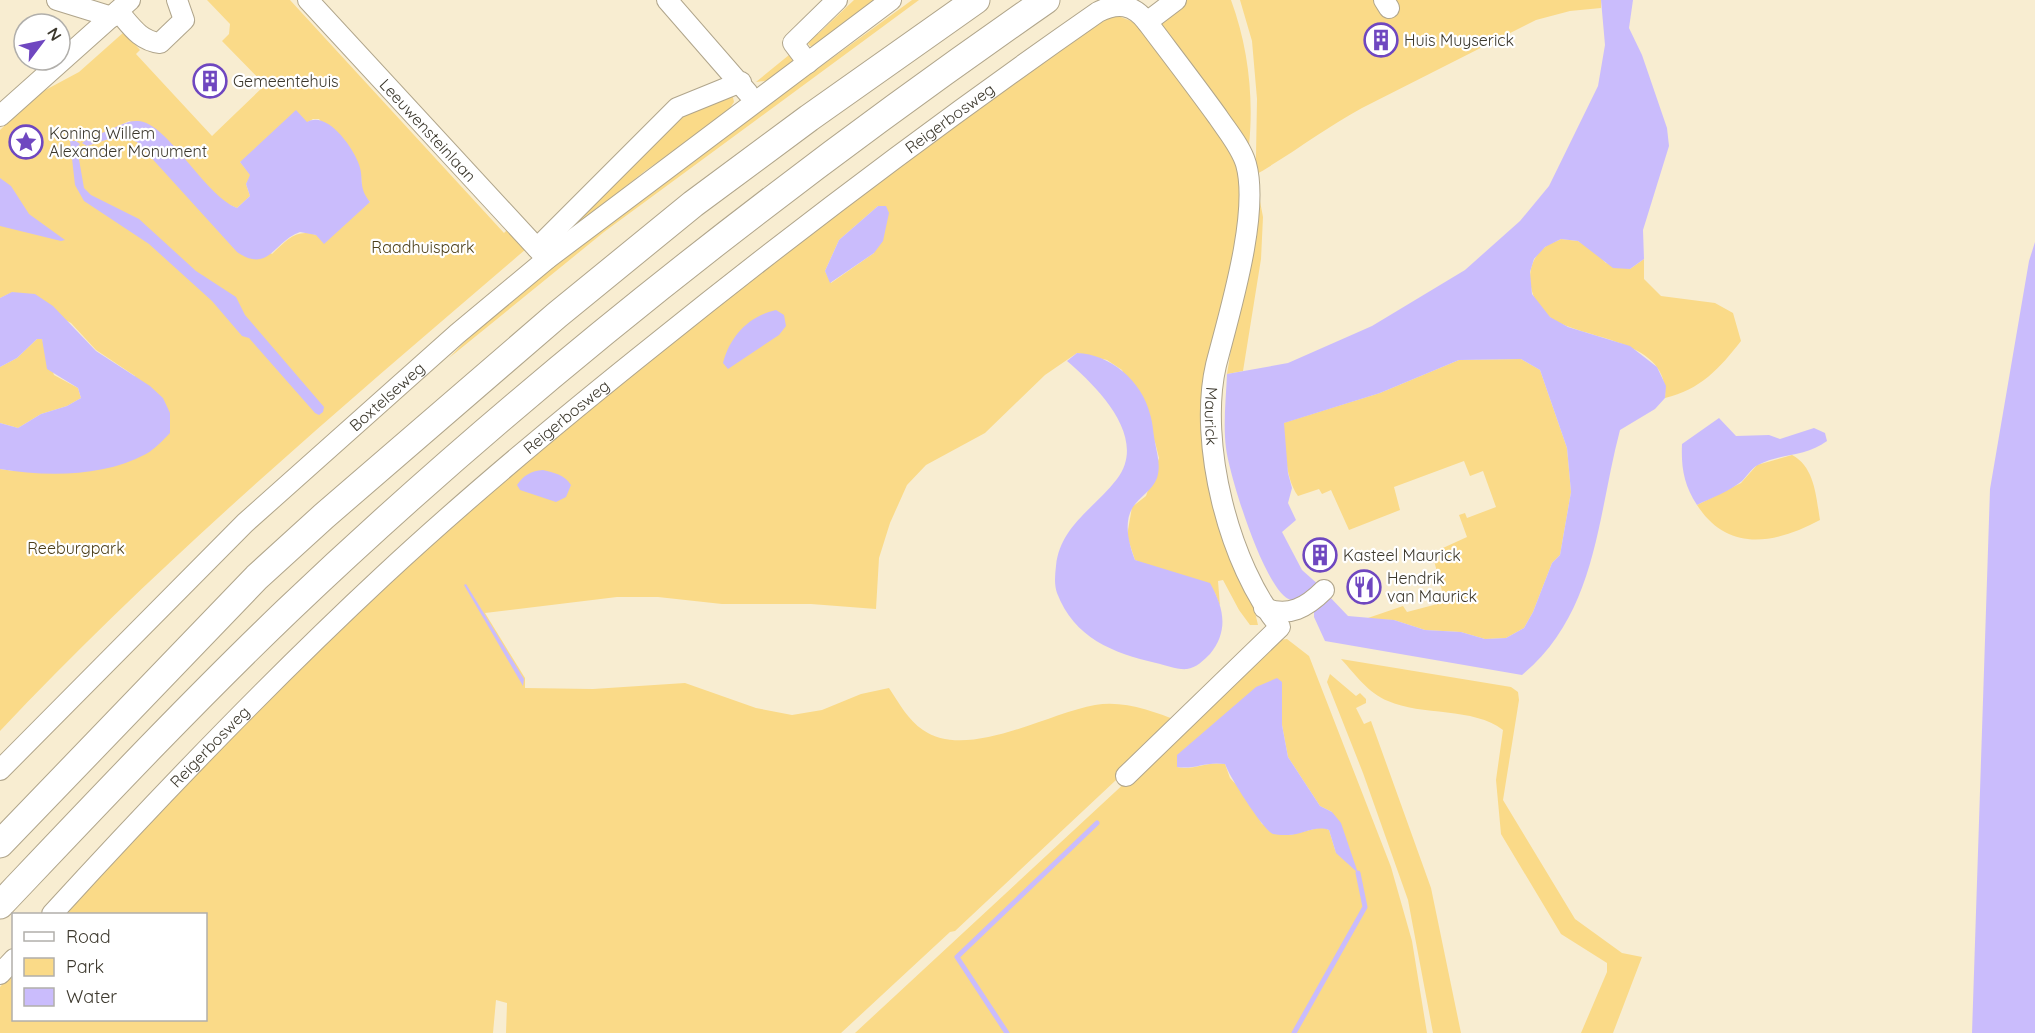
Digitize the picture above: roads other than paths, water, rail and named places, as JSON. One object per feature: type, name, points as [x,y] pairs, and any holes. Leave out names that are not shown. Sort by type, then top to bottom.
[{"type":"highway","points":[[0,844],[257,577],[556,315],[693,204],[818,111],[976,0]]},
{"type":"highway","points":[[0,905],[190,705],[357,547],[490,429],[580,352],[719,241],[840,149],[1046,0]]},
{"type":"street","points":[[57,0],[120,10],[138,35],[149,42],[160,43],[184,20],[177,0]]},
{"type":"street","name":"Leeuwensteinlaan","points":[[308,0],[542,253]]},
{"type":"street","points":[[667,0],[741,82],[755,102]]},
{"type":"street","points":[[808,63],[793,43],[837,0]]},
{"type":"street","name":"Boxtelseweg","points":[[542,253],[755,102],[891,0]]},
{"type":"street","points":[[1144,18],[1176,0]]},
{"type":"street","name":"Reigerbosweg","points":[[54,913],[144,814],[321,634],[462,505],[589,398],[824,211],[1051,45],[1111,6],[1125,5],[1144,18]]},
{"type":"street","points":[[0,116],[120,10]]},
{"type":"street","name":"Maurick","points":[[1126,776],[1280,627],[1264,608],[1240,559],[1226,515],[1210,412],[1216,366],[1230,317],[1247,219],[1248,182],[1245,164],[1237,144],[1144,18]]},
{"type":"street","name":"Boxtelseweg","points":[[0,770],[244,522],[457,334],[542,253],[677,108],[741,82]]},
{"type":"street","points":[[1264,608],[1285,613],[1309,605],[1324,590]]},
{"type":"street","points":[[0,974],[12,961]]},
{"type":"water","points":[[1601,0],[1633,0],[1629,28],[1642,55],[1667,128],[1669,146],[1643,230],[1644,259],[1630,269],[1613,268],[1578,241],[1561,239],[1545,247],[1534,259],[1530,272],[1532,294],[1550,317],[1568,327],[1630,346],[1657,367],[1666,386],[1665,398],[1655,409],[1620,430],[1599,529],[1580,593],[1566,623],[1547,650],[1522,675],[1325,641],[1314,617],[1314,609],[1327,594],[1348,616],[1394,620],[1425,630],[1461,632],[1485,639],[1506,638],[1524,628],[1533,612],[1552,563],[1560,555],[1571,492],[1567,448],[1540,370],[1521,359],[1459,360],[1380,393],[1284,423],[1288,473],[1292,488],[1288,503],[1296,520],[1282,532],[1302,570],[1320,586],[1302,598],[1294,600],[1281,593],[1270,577],[1241,506],[1225,439],[1227,374],[1288,363],[1372,326],[1465,270],[1520,221],[1549,186],[1598,86],[1605,45]]},
{"type":"water","points":[[296,110],[307,122],[315,120],[330,125],[344,139],[358,162],[362,187],[370,202],[324,244],[316,235],[300,232],[291,236],[264,258],[248,258],[237,252],[137,142],[121,135],[87,146],[82,143],[122,124],[138,121],[149,124],[161,133],[224,201],[237,208],[250,196],[246,184],[250,175],[240,162]]},
{"type":"water","points":[[70,141],[80,144],[77,148],[84,188],[91,195],[139,219],[196,271],[236,297],[245,315],[324,407],[323,412],[319,415],[315,413],[249,338],[242,336],[212,301],[149,244],[84,201],[75,185]]},
{"type":"water","points":[[0,178],[11,186],[29,214],[65,240],[61,241],[0,226]]},
{"type":"water","points":[[878,206],[886,206],[889,213],[883,241],[874,253],[830,283],[825,271],[839,240]]},
{"type":"water","points":[[2035,242],[2035,1033],[1972,1033],[1990,489],[2029,261]]},
{"type":"water","points":[[12,292],[35,294],[53,306],[96,351],[150,386],[163,398],[170,413],[170,433],[146,454],[112,467],[56,474],[0,469],[0,423],[18,428],[41,414],[67,406],[81,398],[78,388],[47,369],[42,339],[37,339],[17,358],[0,367],[0,298]]},
{"type":"water","points":[[776,310],[784,315],[786,326],[779,335],[728,369],[723,363],[730,344],[736,336],[749,322]]},
{"type":"water","points":[[1077,353],[1101,358],[1123,372],[1140,391],[1151,417],[1159,469],[1157,478],[1133,507],[1128,520],[1128,534],[1135,560],[1210,583],[1219,601],[1222,619],[1220,637],[1210,654],[1190,668],[1176,668],[1140,659],[1097,641],[1074,622],[1064,609],[1057,593],[1056,566],[1064,540],[1080,518],[1117,479],[1125,463],[1127,446],[1123,430],[1104,398],[1067,361]]},
{"type":"water","points":[[1719,418],[1736,436],[1769,435],[1780,439],[1814,428],[1825,433],[1827,441],[1811,450],[1776,458],[1758,465],[1737,485],[1697,505],[1684,476],[1682,444]]},
{"type":"water","points":[[543,470],[558,474],[568,481],[571,485],[566,497],[556,502],[520,490],[517,485],[525,476]]},
{"type":"water","points":[[466,584],[524,679],[523,686],[464,585]]},
{"type":"water","points":[[1277,678],[1282,682],[1282,725],[1288,757],[1320,806],[1332,812],[1341,823],[1358,873],[1336,853],[1329,830],[1314,829],[1288,835],[1273,834],[1268,830],[1247,802],[1225,764],[1177,767],[1177,755],[1256,687]]},
{"type":"waterway","points":[[1007,1033],[957,957],[1097,823]]},
{"type":"waterway","points":[[1294,1033],[1365,907],[1358,873]]},
{"type":"place","name":"Huis Muyserick","points":[[1381,40]]},
{"type":"place","name":"Gemeentehuis","points":[[210,81]]},
{"type":"place","name":"Koning Willem Alexander Monument","points":[[26,142]]},
{"type":"place","name":"Kasteel Maurick","points":[[1320,555]]},
{"type":"place","name":"Hendrik van Maurick","points":[[1364,587]]},
{"type":"park label","name":"Raadhuispark","points":[[423,247]]},
{"type":"park label","name":"Reeburgpark","points":[[76,548]]}]
